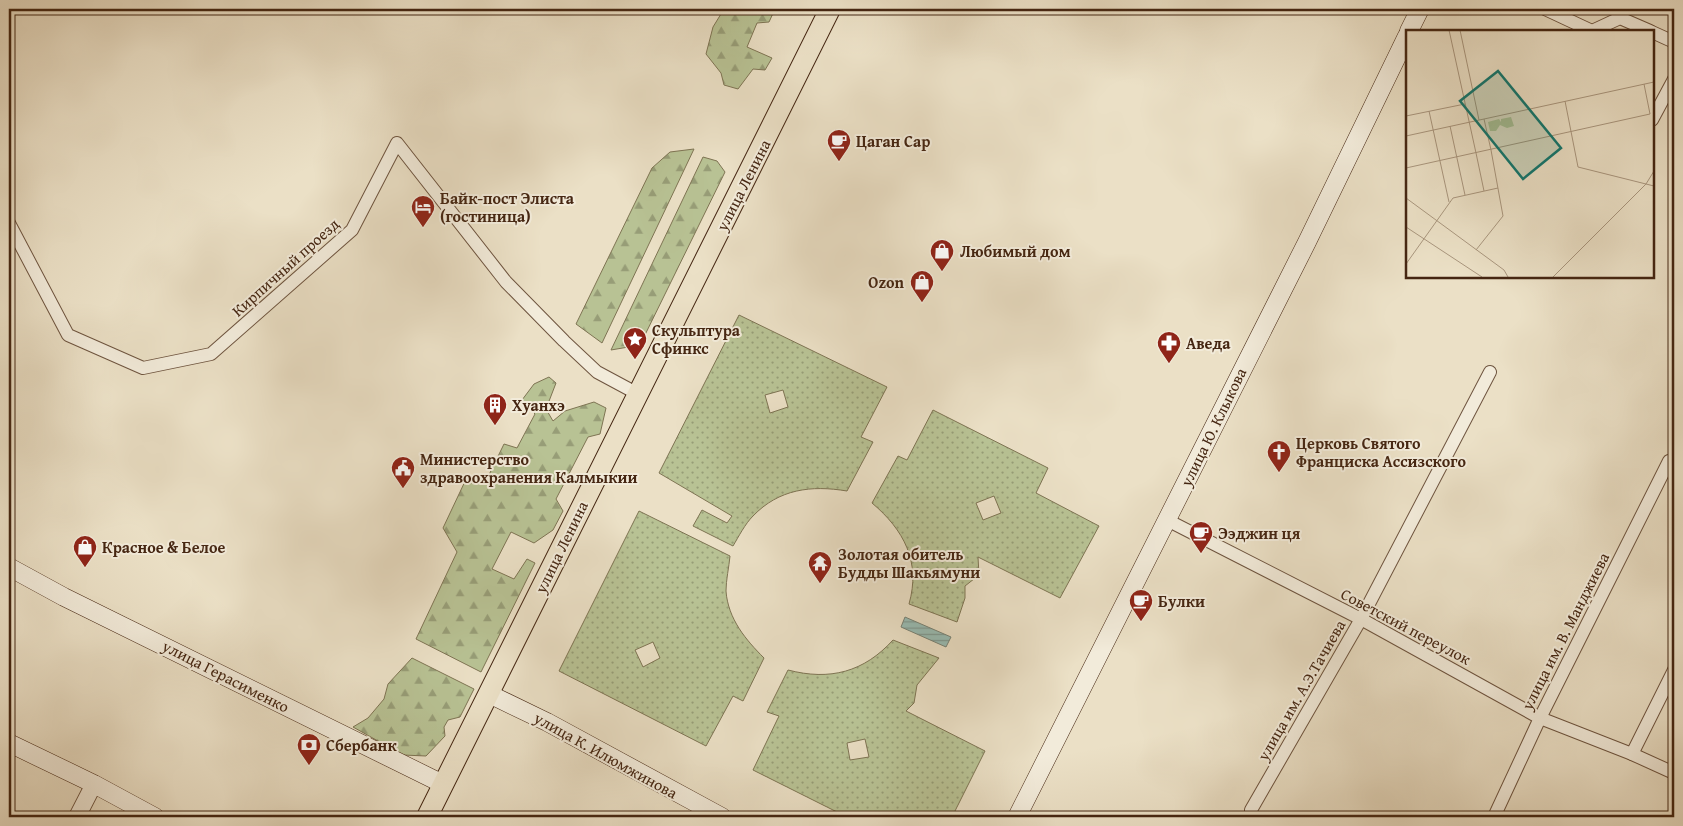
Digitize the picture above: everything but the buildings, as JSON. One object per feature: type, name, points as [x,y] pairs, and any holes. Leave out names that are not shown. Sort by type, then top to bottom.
[{"type":"main road","name":"улица Ленина","points":[[427,817],[830,9]]},
{"type":"main road","points":[[1410,30],[1420,9]]},
{"type":"main road","name":"улица Ю. Клыкова","points":[[1017,817],[1307,242],[1406,38]]},
{"type":"main road","name":"улица Герасименко","points":[[9,567],[64,597],[443,784]]},
{"type":"main road","name":"улица К. Илюмжинова","points":[[489,694],[547,722],[722,817]]},
{"type":"main road","points":[[9,743],[94,784],[155,817]]},
{"type":"street","points":[[1545,9],[1590,30]]},
{"type":"street","points":[[1594,30],[1620,18],[1647,30]]},
{"type":"street","points":[[1653,33],[1674,42]]},
{"type":"street","points":[[1653,118],[1674,79]]},
{"type":"street","name":"Кирпичный проезд","points":[[9,223],[68,335],[143,368],[212,354],[352,230],[397,143],[506,282],[597,372],[638,394]]},
{"type":"street","name":"улица им. А.Э.Тачиева","points":[[1251,810],[1361,619],[1490,372]]},
{"type":"street","name":"улица им. В. Манджиева","points":[[1494,817],[1540,718],[1668,461]]},
{"type":"street","name":"Советский переулок","points":[[1167,520],[1361,619],[1540,718],[1632,754],[1674,773]]},
{"type":"street","points":[[1632,754],[1674,670]]},
{"type":"street","points":[[76,817],[94,784]]},
{"type":"green space","points":[[724,9],[775,9],[769,22],[757,23],[747,47],[772,58],[765,70],[753,69],[738,89],[724,85],[721,73],[706,54],[713,27]]},
{"type":"green space","points":[[694,149],[602,343],[576,324],[652,168],[670,152]]},
{"type":"green space","points":[[703,157],[717,161],[725,172],[640,345],[611,350]]},
{"type":"green space","points":[[739,315],[887,387],[861,437],[873,442],[847,491],[808,489],[796,491],[774,500],[750,519],[733,546],[693,526],[702,510],[727,523],[732,516],[659,473]],"holes":[[[783,390],[788,407],[770,413],[765,395]]]},
{"type":"green space","points":[[549,377],[556,383],[546,409],[553,421],[565,411],[594,402],[606,408],[600,434],[588,437],[556,499],[563,511],[553,530],[534,543],[511,532],[492,569],[514,579],[527,559],[535,563],[481,672],[416,639],[457,552],[443,528],[468,475],[485,483],[504,444],[517,448],[535,414],[522,400],[534,384]]},
{"type":"green space","points":[[933,410],[1048,468],[1036,493],[1099,526],[1060,598],[978,557],[979,575],[965,586],[965,598],[957,622],[909,604],[913,574],[907,548],[893,524],[872,503],[898,456],[907,460]],"holes":[[[994,496],[1001,513],[983,520],[976,503]]]},
{"type":"green space","points":[[639,511],[730,556],[726,591],[730,611],[739,628],[764,658],[743,701],[733,696],[706,746],[559,671]],"holes":[[[653,642],[660,658],[643,667],[635,650]]]},
{"type":"green space","points":[[893,640],[939,658],[917,685],[914,703],[906,711],[985,751],[952,817],[847,817],[753,770],[779,716],[767,712],[788,670],[803,673],[832,674],[858,666],[882,651]],"holes":[[[865,739],[869,757],[850,760],[847,743]]]},
{"type":"green space","points":[[412,658],[474,689],[460,717],[448,720],[444,727],[445,736],[426,756],[403,755],[353,727],[368,718],[384,699],[388,684]]},
{"type":"water","points":[[905,617],[951,637],[946,647],[901,627]]},
{"type":"place","name":"Цаган Сар","points":[[839,162]]},
{"type":"place","name":"Байк-пост Элиста (гостиница)","points":[[423,228]]},
{"type":"place","name":"Любимый дом","points":[[942,272]]},
{"type":"place","name":"Ozon","points":[[922,303]]},
{"type":"place","name":"Скульптура Сфинкс","points":[[635,360]]},
{"type":"place","name":"Аведа","points":[[1169,364]]},
{"type":"place","name":"Хуанхэ","points":[[495,426]]},
{"type":"place","name":"Церковь Святого Франциска Ассизского","points":[[1279,473]]},
{"type":"place","name":"Министерство здравоохранения Калмыкии","points":[[403,489]]},
{"type":"place","name":"Ээджин ця","points":[[1201,554]]},
{"type":"place","name":"Красное & Белое","points":[[85,568]]},
{"type":"place","name":"Золотая обитель Будды Шакьямуни","points":[[820,584]]},
{"type":"place","name":"Булки","points":[[1141,622]]},
{"type":"place","name":"Сбербанк","points":[[309,766]]}]
